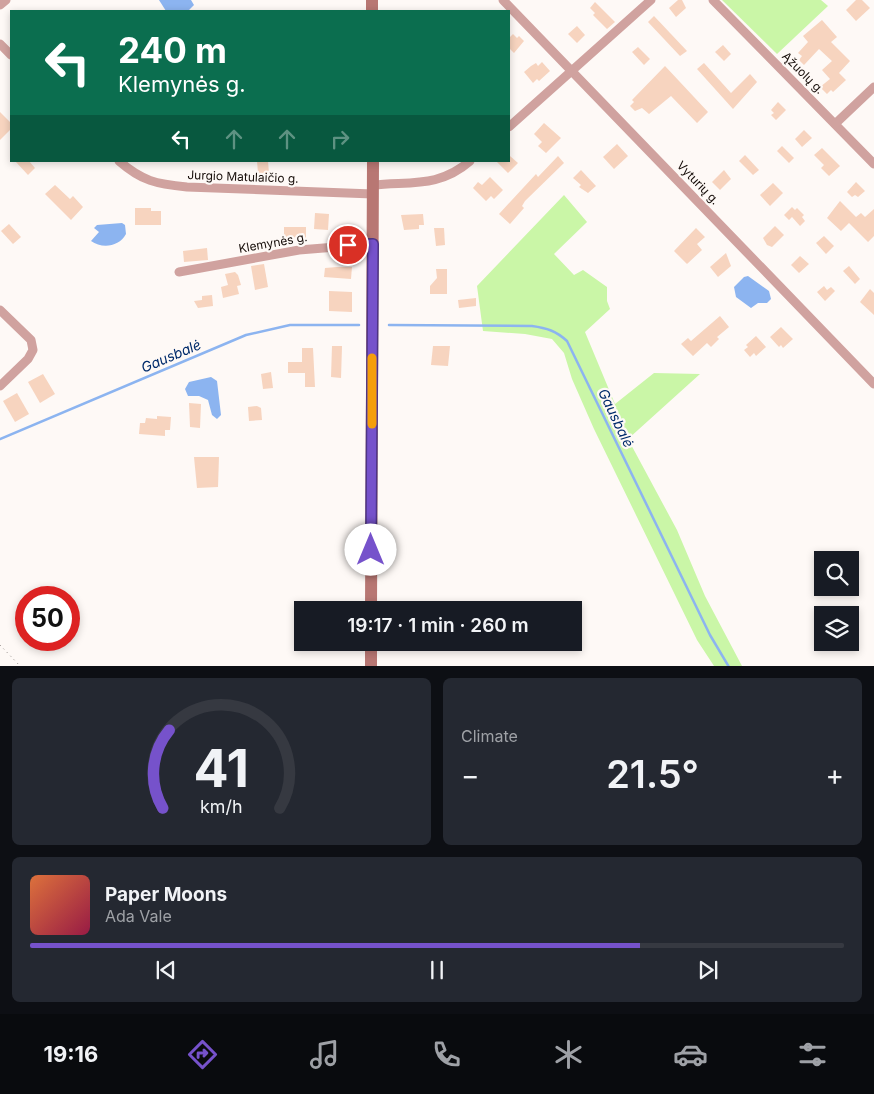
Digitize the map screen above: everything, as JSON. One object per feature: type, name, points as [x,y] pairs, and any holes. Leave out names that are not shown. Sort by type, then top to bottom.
[{"type":"main road","points":[[371,601],[373,162]]},
{"type":"main road","points":[[371,651],[371,666]]},
{"type":"street","points":[[0,5],[6,0]]},
{"type":"street","name":"Vyturių g.","points":[[503,0],[874,384]]},
{"type":"street","points":[[510,126],[651,0]]},
{"type":"street","name":"Ąžuolų g.","points":[[713,0],[874,164]]},
{"type":"street","points":[[0,44],[10,54]]},
{"type":"street","points":[[836,124],[874,87]]},
{"type":"street","name":"Jurgio Matulaičio g.","points":[[119,162],[136,176],[156,184],[187,187],[373,189],[444,179],[469,162]]},
{"type":"street","name":"Klemynės g.","points":[[179,272],[298,250],[373,244]]},
{"type":"street","points":[[0,310],[31,340],[33,350],[28,359],[0,386]]},
{"type":"path","points":[[0,645],[21,666]]},
{"type":"green space","points":[[722,0],[821,0],[828,6],[777,54]]},
{"type":"green space","points":[[564,195],[587,222],[554,254],[574,275],[583,270],[607,287],[607,301],[610,309],[585,332],[615,404],[654,373],[700,374],[628,439],[677,530],[705,596],[742,666],[714,666],[697,640],[594,429],[572,379],[564,353],[552,339],[525,334],[483,331],[477,286]]},
{"type":"water","points":[[159,0],[191,0],[194,5],[189,10],[165,10]]},
{"type":"water","points":[[122,223],[125,225],[126,234],[119,242],[105,246],[91,241],[99,232],[94,228],[97,225]]},
{"type":"water","points":[[748,276],[769,291],[771,299],[767,303],[758,303],[751,308],[736,297],[734,287],[744,277]]},
{"type":"water","points":[[211,377],[217,381],[221,415],[217,419],[212,415],[208,400],[199,396],[188,396],[185,389],[189,382]]},
{"type":"building","points":[[678,0],[682,0],[686,8],[676,17],[669,8]]},
{"type":"building","points":[[856,0],[862,0],[870,8],[856,21],[846,10]]},
{"type":"building","points":[[595,2],[615,22],[607,29],[593,15],[595,13],[590,8]]},
{"type":"building","points":[[654,16],[687,51],[680,56],[648,22]]},
{"type":"building","points":[[822,20],[837,37],[831,42],[850,61],[839,73],[846,80],[833,92],[831,90],[827,94],[820,87],[830,79],[822,70],[832,61],[819,49],[804,65],[799,60],[802,56],[798,53],[808,42],[803,36]]},
{"type":"building","points":[[577,26],[585,35],[577,43],[568,34]]},
{"type":"building","points":[[513,34],[517,38],[519,36],[524,41],[514,53],[510,49],[510,37]]},
{"type":"building","points":[[723,45],[731,54],[724,61],[715,52]]},
{"type":"building","points":[[638,47],[650,59],[644,65],[632,52]]},
{"type":"building","points":[[542,62],[550,71],[539,81],[537,79],[533,83],[524,72],[536,63],[538,66]]},
{"type":"building","points":[[704,63],[731,93],[750,74],[757,82],[733,109],[697,69]]},
{"type":"building","points":[[665,66],[708,112],[697,123],[671,96],[649,114],[642,108],[635,111],[630,106],[634,102],[632,100]]},
{"type":"building","points":[[778,102],[786,110],[776,120],[771,115],[774,113],[771,110]]},
{"type":"building","points":[[0,112],[10,122],[10,130],[0,140]]},
{"type":"building","points":[[544,123],[561,138],[546,153],[538,146],[542,142],[534,134]]},
{"type":"building","points":[[804,130],[812,138],[802,147],[795,139]]},
{"type":"building","points":[[617,144],[628,156],[614,169],[603,157]]},
{"type":"building","points":[[782,146],[794,158],[789,163],[777,151]]},
{"type":"building","points":[[822,148],[840,166],[829,176],[821,168],[824,165],[814,155]]},
{"type":"building","points":[[745,155],[759,170],[753,175],[739,161]]},
{"type":"building","points":[[510,156],[518,163],[508,173],[497,162],[510,162]]},
{"type":"building","points":[[558,156],[564,163],[525,201],[522,206],[524,208],[510,224],[499,214],[536,174],[538,177]]},
{"type":"building","points":[[16,162],[30,162],[35,168],[28,175]]},
{"type":"building","points":[[257,162],[268,162],[269,173],[258,173]]},
{"type":"building","points":[[581,170],[596,186],[588,193],[579,187],[581,185],[573,178]]},
{"type":"building","points":[[724,170],[731,179],[720,190],[712,182]]},
{"type":"building","points":[[490,177],[503,190],[494,199],[491,196],[486,201],[473,188],[478,182],[482,185]]},
{"type":"building","points":[[856,182],[865,191],[858,197],[855,195],[852,197],[847,192]]},
{"type":"building","points":[[773,183],[783,193],[770,206],[760,195]]},
{"type":"building","points":[[55,185],[70,199],[73,196],[83,207],[71,220],[45,194]]},
{"type":"building","points":[[840,201],[856,217],[861,213],[865,217],[874,209],[874,236],[868,242],[849,223],[841,231],[827,218]]},
{"type":"building","points":[[792,207],[795,210],[797,208],[804,215],[802,217],[805,221],[800,226],[792,217],[789,220],[784,215]]},
{"type":"building","points":[[135,208],[151,208],[151,211],[161,211],[161,225],[135,225]]},
{"type":"building","points":[[315,213],[329,214],[328,230],[314,229]]},
{"type":"building","points":[[423,214],[424,225],[419,225],[419,229],[404,230],[401,215]]},
{"type":"building","points":[[9,224],[21,237],[13,244],[1,231]]},
{"type":"building","points":[[775,226],[784,235],[772,247],[767,245],[763,238]]},
{"type":"building","points":[[284,227],[306,227],[306,238],[284,237]]},
{"type":"building","points":[[434,228],[444,228],[445,245],[436,246]]},
{"type":"building","points":[[696,228],[705,237],[697,244],[702,250],[687,264],[674,251]]},
{"type":"building","points":[[824,236],[834,246],[826,254],[816,243]]},
{"type":"building","points":[[207,248],[208,260],[184,262],[183,251]]},
{"type":"building","points":[[726,253],[731,266],[718,277],[710,267]]},
{"type":"building","points":[[800,256],[809,264],[799,273],[791,265]]},
{"type":"building","points":[[264,264],[268,287],[255,290],[251,266]]},
{"type":"building","points":[[849,266],[860,279],[855,284],[843,271]]},
{"type":"building","points":[[352,267],[351,279],[324,277],[325,268]]},
{"type":"building","points":[[436,269],[447,269],[447,294],[430,294],[430,286],[437,278]]},
{"type":"building","points":[[235,272],[241,285],[237,286],[239,294],[223,298],[221,287],[228,285],[225,274]]},
{"type":"building","points":[[824,286],[827,290],[831,287],[835,291],[825,301],[817,292]]},
{"type":"building","points":[[870,289],[874,293],[874,315],[860,302]]},
{"type":"building","points":[[329,291],[352,292],[352,312],[329,311]]},
{"type":"building","points":[[212,295],[213,306],[198,308],[194,301],[202,300],[202,296]]},
{"type":"building","points":[[476,298],[476,306],[459,308],[458,300]]},
{"type":"building","points":[[720,316],[729,327],[717,337],[719,339],[711,347],[707,343],[693,356],[681,344],[688,338],[691,341]]},
{"type":"building","points":[[781,327],[793,339],[783,348],[781,345],[779,347],[770,337]]},
{"type":"building","points":[[756,336],[766,347],[756,356],[754,353],[750,357],[744,350],[748,347],[746,345]]},
{"type":"building","points":[[332,346],[342,346],[341,378],[331,377]]},
{"type":"building","points":[[433,346],[450,346],[448,366],[431,365]]},
{"type":"building","points":[[302,348],[313,348],[315,387],[305,387],[305,373],[288,373],[288,362],[302,362]]},
{"type":"building","points":[[271,372],[273,388],[263,389],[261,374]]},
{"type":"building","points":[[43,374],[55,394],[40,403],[28,382]]},
{"type":"building","points":[[17,393],[29,414],[15,422],[3,401]]},
{"type":"building","points":[[189,403],[201,404],[200,428],[190,427]]},
{"type":"building","points":[[257,406],[261,408],[262,420],[249,421],[248,407]]},
{"type":"building","points":[[157,416],[171,417],[170,430],[165,430],[165,436],[139,434],[140,423],[145,423],[146,418],[157,419]]},
{"type":"building","points":[[194,457],[219,457],[218,487],[197,488]]},
{"type":"waterway","name":"Gausbalė","points":[[0,439],[246,335],[290,325],[359,325]]},
{"type":"waterway","name":"Gausbalė","points":[[389,325],[532,326],[551,331],[567,341],[710,635],[728,666]]},
{"type":"slow traffic","points":[[372,358],[372,424]]},
{"type":"route","points":[[348,245],[373,244],[371,550]]}]
